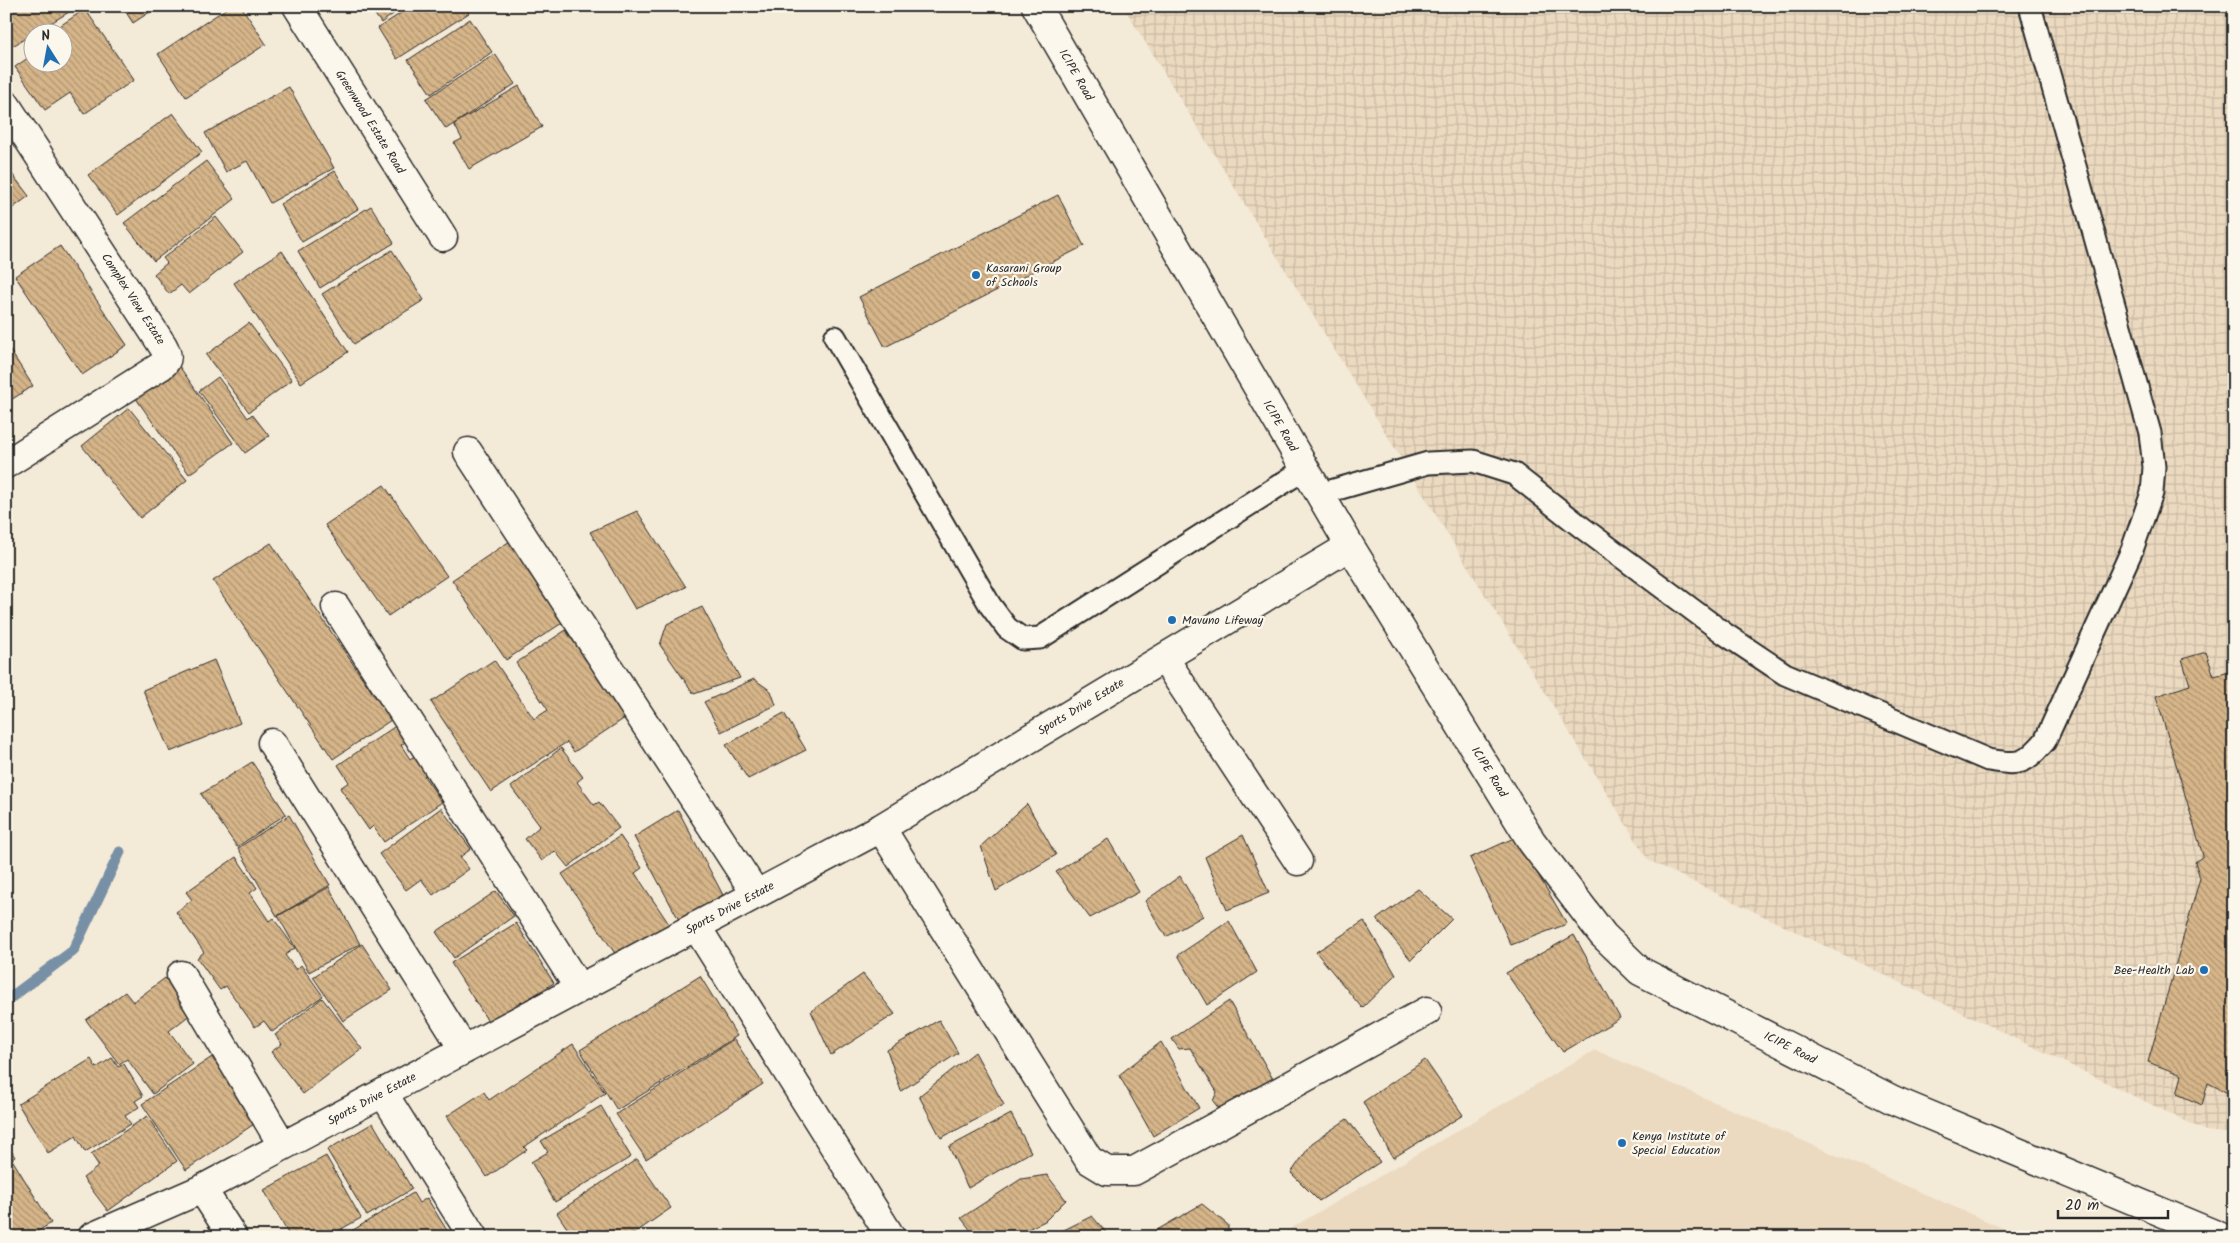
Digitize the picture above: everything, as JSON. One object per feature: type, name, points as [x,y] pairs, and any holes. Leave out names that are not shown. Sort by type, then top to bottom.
[{"type":"street","name":"Greenwood Estate Road","points":[[297,6],[443,237]]},
{"type":"street","name":"ICIPE Road","points":[[1036,6],[1350,546],[1532,842],[1603,935],[1640,971],[1893,1100],[2221,1237]]},
{"type":"street","name":"Complex View Estate","points":[[6,105],[164,346],[167,357],[166,362],[161,366],[6,464]]},
{"type":"street","points":[[468,452],[756,894]]},
{"type":"street","name":"Sports Drive Estate","points":[[92,1237],[202,1189],[881,828],[1350,546]]},
{"type":"street","points":[[336,606],[579,988]]},
{"type":"street","points":[[1164,658],[1298,861]]},
{"type":"street","points":[[272,744],[464,1050]]},
{"type":"street","points":[[881,828],[1089,1160],[1107,1172],[1134,1170],[1427,1011]]},
{"type":"street","points":[[696,926],[891,1237]]},
{"type":"street","points":[[181,975],[284,1146]]},
{"type":"street","points":[[382,1093],[473,1237]]},
{"type":"street","points":[[202,1189],[233,1237]]},
{"type":"lane","points":[[1320,494],[1428,463],[1473,461],[1514,474],[1580,526],[1726,634],[1785,674],[1988,760],[2012,764],[2029,759],[2045,741],[2132,550],[2152,494],[2154,467],[2150,433],[2030,6]]},
{"type":"lane","points":[[835,338],[990,605],[1007,628],[1023,639],[1040,638],[1305,469]]},
{"type":"shaded area","points":[[1123,6],[2234,6],[2234,1134],[2206,1131],[1648,860]]},
{"type":"shaded area","name":"Kenya Institute of Special Education","points":[[1595,1050],[2023,1237],[1276,1237]]},
{"type":"building","points":[[6,6],[79,6],[52,22],[22,22],[22,40],[6,50]]},
{"type":"building","points":[[122,6],[159,6],[133,23]]},
{"type":"building","points":[[230,6],[241,6],[266,44],[186,97],[158,54]]},
{"type":"building","points":[[369,6],[404,6],[381,23]]},
{"type":"building","points":[[412,6],[464,6],[469,13],[397,59],[378,28]]},
{"type":"building","points":[[85,9],[134,80],[84,114],[70,93],[45,110],[15,67],[22,62],[22,72],[72,72],[72,22],[66,22]]},
{"type":"building","points":[[470,19],[492,52],[431,94],[408,60]]},
{"type":"building","points":[[495,54],[515,84],[446,129],[426,99]]},
{"type":"building","points":[[519,86],[542,127],[469,169],[454,143],[462,139],[454,124]]},
{"type":"building","points":[[289,87],[334,168],[270,203],[247,161],[226,172],[205,133]]},
{"type":"building","points":[[173,113],[202,152],[118,215],[88,175]]},
{"type":"building","points":[[206,161],[235,199],[154,261],[124,223]]},
{"type":"building","points":[[6,166],[29,196],[6,213]]},
{"type":"building","points":[[335,171],[358,209],[302,242],[280,204]]},
{"type":"building","points":[[1058,195],[1084,246],[885,347],[859,297]]},
{"type":"building","points":[[371,206],[394,243],[320,288],[298,251]]},
{"type":"building","points":[[216,217],[243,252],[189,294],[181,285],[169,294],[154,274],[167,263],[163,258]]},
{"type":"building","points":[[60,246],[127,345],[82,375],[15,276]]},
{"type":"building","points":[[392,250],[424,300],[354,344],[322,294]]},
{"type":"building","points":[[282,251],[348,352],[301,383],[234,283]]},
{"type":"building","points":[[249,323],[292,380],[249,412],[206,355]]},
{"type":"building","points":[[6,344],[33,386],[6,403]]},
{"type":"building","points":[[179,366],[233,443],[189,474],[135,397]]},
{"type":"building","points":[[218,377],[248,418],[252,414],[269,436],[245,453],[199,391]]},
{"type":"building","points":[[129,408],[187,480],[140,518],[82,446]]},
{"type":"building","points":[[384,485],[447,576],[388,616],[325,525]]},
{"type":"building","points":[[637,511],[686,587],[635,609],[590,532]]},
{"type":"building","points":[[510,541],[565,621],[506,660],[452,580]]},
{"type":"building","points":[[271,543],[391,720],[333,759],[213,581]]},
{"type":"building","points":[[702,607],[740,678],[694,694],[660,645],[667,624]]},
{"type":"building","points":[[566,630],[625,718],[574,752],[567,742],[491,792],[431,702],[494,660],[534,719],[548,710],[516,663]]},
{"type":"building","name":"Bee-Health Lab","points":[[2206,652],[2214,676],[2234,671],[2234,1096],[2208,1083],[2202,1105],[2177,1094],[2182,1075],[2148,1062],[2200,878],[2195,862],[2203,856],[2156,696],[2190,685],[2182,659]]},
{"type":"building","points":[[214,660],[240,723],[170,752],[143,690]]},
{"type":"building","points":[[754,679],[771,691],[776,705],[721,732],[704,702]]},
{"type":"building","points":[[784,713],[806,750],[748,779],[726,745]]},
{"type":"building","points":[[397,725],[408,740],[401,745],[410,759],[416,755],[429,773],[424,776],[442,802],[384,842],[373,826],[369,830],[340,788],[349,782],[338,765]]},
{"type":"building","points":[[561,748],[583,777],[577,782],[594,805],[599,802],[619,828],[568,867],[555,851],[542,861],[525,839],[540,826],[511,787]]},
{"type":"building","points":[[252,762],[286,814],[237,847],[201,794]]},
{"type":"building","points":[[1027,804],[1056,855],[996,891],[981,846]]},
{"type":"building","points":[[441,808],[471,849],[460,857],[469,869],[433,895],[421,879],[406,890],[379,854]]},
{"type":"building","points":[[678,810],[723,895],[679,920],[634,837]]},
{"type":"building","points":[[289,815],[330,885],[277,916],[238,848]]},
{"type":"building","points":[[1243,835],[1269,893],[1227,910],[1205,857]]},
{"type":"building","points":[[620,836],[642,868],[635,873],[673,930],[622,964],[562,874]]},
{"type":"building","points":[[1516,837],[1567,924],[1511,945],[1470,858]]},
{"type":"building","points":[[1108,839],[1139,892],[1090,918],[1056,872]]},
{"type":"building","points":[[236,857],[257,888],[250,893],[269,921],[273,918],[295,948],[285,955],[296,970],[301,965],[323,996],[272,1032],[264,1021],[255,1027],[226,986],[220,990],[197,958],[204,952],[176,912],[192,900],[186,892]]},
{"type":"building","points":[[1180,876],[1203,916],[1166,937],[1145,901]]},
{"type":"building","points":[[329,887],[360,944],[309,972],[278,916]]},
{"type":"building","points":[[1418,889],[1452,919],[1411,960],[1377,919]]},
{"type":"building","points":[[496,891],[514,916],[454,958],[436,932]]},
{"type":"building","points":[[1229,921],[1257,972],[1207,1005],[1178,955]]},
{"type":"building","points":[[1364,921],[1396,975],[1362,1008],[1316,952]]},
{"type":"building","points":[[516,923],[554,983],[489,1023],[451,963]]},
{"type":"building","points":[[1574,935],[1620,1018],[1563,1052],[1506,973]]},
{"type":"building","points":[[362,944],[392,990],[343,1021],[313,977]]},
{"type":"building","points":[[863,974],[895,1014],[831,1055],[811,1011]]},
{"type":"building","points":[[700,976],[737,1036],[617,1110],[580,1050]]},
{"type":"building","points":[[165,978],[191,1014],[169,1031],[193,1064],[153,1094],[127,1059],[119,1064],[86,1020],[125,992],[133,1002]]},
{"type":"building","points":[[322,998],[362,1049],[303,1094],[271,1052],[282,1044],[275,1035]]},
{"type":"building","points":[[1229,1001],[1273,1079],[1220,1110],[1213,1101],[1217,1092],[1190,1048],[1179,1049],[1172,1039]]},
{"type":"building","points":[[939,1020],[958,1053],[901,1091],[887,1050]]},
{"type":"building","points":[[734,1039],[763,1084],[646,1159],[616,1114]]},
{"type":"building","points":[[1161,1042],[1199,1108],[1153,1136],[1119,1075]]},
{"type":"building","points":[[573,1044],[605,1093],[524,1147],[527,1150],[487,1177],[447,1116],[484,1092],[489,1100]]},
{"type":"building","points":[[975,1052],[1004,1105],[941,1138],[919,1096]]},
{"type":"building","points":[[212,1057],[257,1122],[186,1170],[142,1104]]},
{"type":"building","points":[[112,1058],[118,1067],[124,1064],[143,1096],[135,1101],[139,1107],[125,1116],[131,1124],[85,1152],[76,1136],[48,1153],[18,1104],[91,1059],[96,1068]]},
{"type":"building","points":[[1425,1060],[1463,1115],[1393,1158],[1363,1102]]},
{"type":"building","points":[[601,1106],[631,1157],[555,1202],[531,1162],[548,1152],[541,1141]]},
{"type":"building","points":[[1011,1114],[1031,1152],[968,1188],[949,1147]]},
{"type":"building","points":[[147,1116],[177,1161],[108,1211],[83,1178],[99,1166],[91,1154]]},
{"type":"building","points":[[1347,1119],[1380,1162],[1319,1201],[1291,1173],[1312,1143]]},
{"type":"building","points":[[373,1123],[412,1189],[367,1216],[327,1150]]},
{"type":"building","points":[[6,1143],[15,1157],[6,1162]]},
{"type":"building","points":[[326,1156],[361,1218],[327,1237],[290,1237],[264,1190]]},
{"type":"building","points":[[637,1159],[671,1208],[629,1237],[573,1237],[557,1213]]},
{"type":"building","points":[[13,1161],[51,1223],[29,1237],[6,1237],[6,1166]]},
{"type":"building","points":[[1047,1175],[1066,1200],[1045,1221],[1011,1237],[976,1237],[961,1218],[1021,1179]]},
{"type":"building","points":[[413,1193],[419,1203],[427,1198],[451,1237],[353,1237],[350,1232]]},
{"type":"building","points":[[1202,1204],[1228,1225],[1228,1237],[1145,1237]]},
{"type":"building","points":[[1092,1216],[1110,1237],[1050,1237]]},
{"type":"building","points":[[343,1229],[347,1237],[331,1237]]},
{"type":"waterway","points":[[6,1001],[73,951],[120,852]]},
{"type":"place","name":"Kasarani Group of Schools","points":[[976,275]]},
{"type":"place","name":"Mavuno Lifeway","points":[[1172,620]]},
{"type":"place","name":"Bee-Health Lab","points":[[2204,970]]},
{"type":"place","name":"Kenya Institute of Special Education","points":[[1622,1143]]}]
